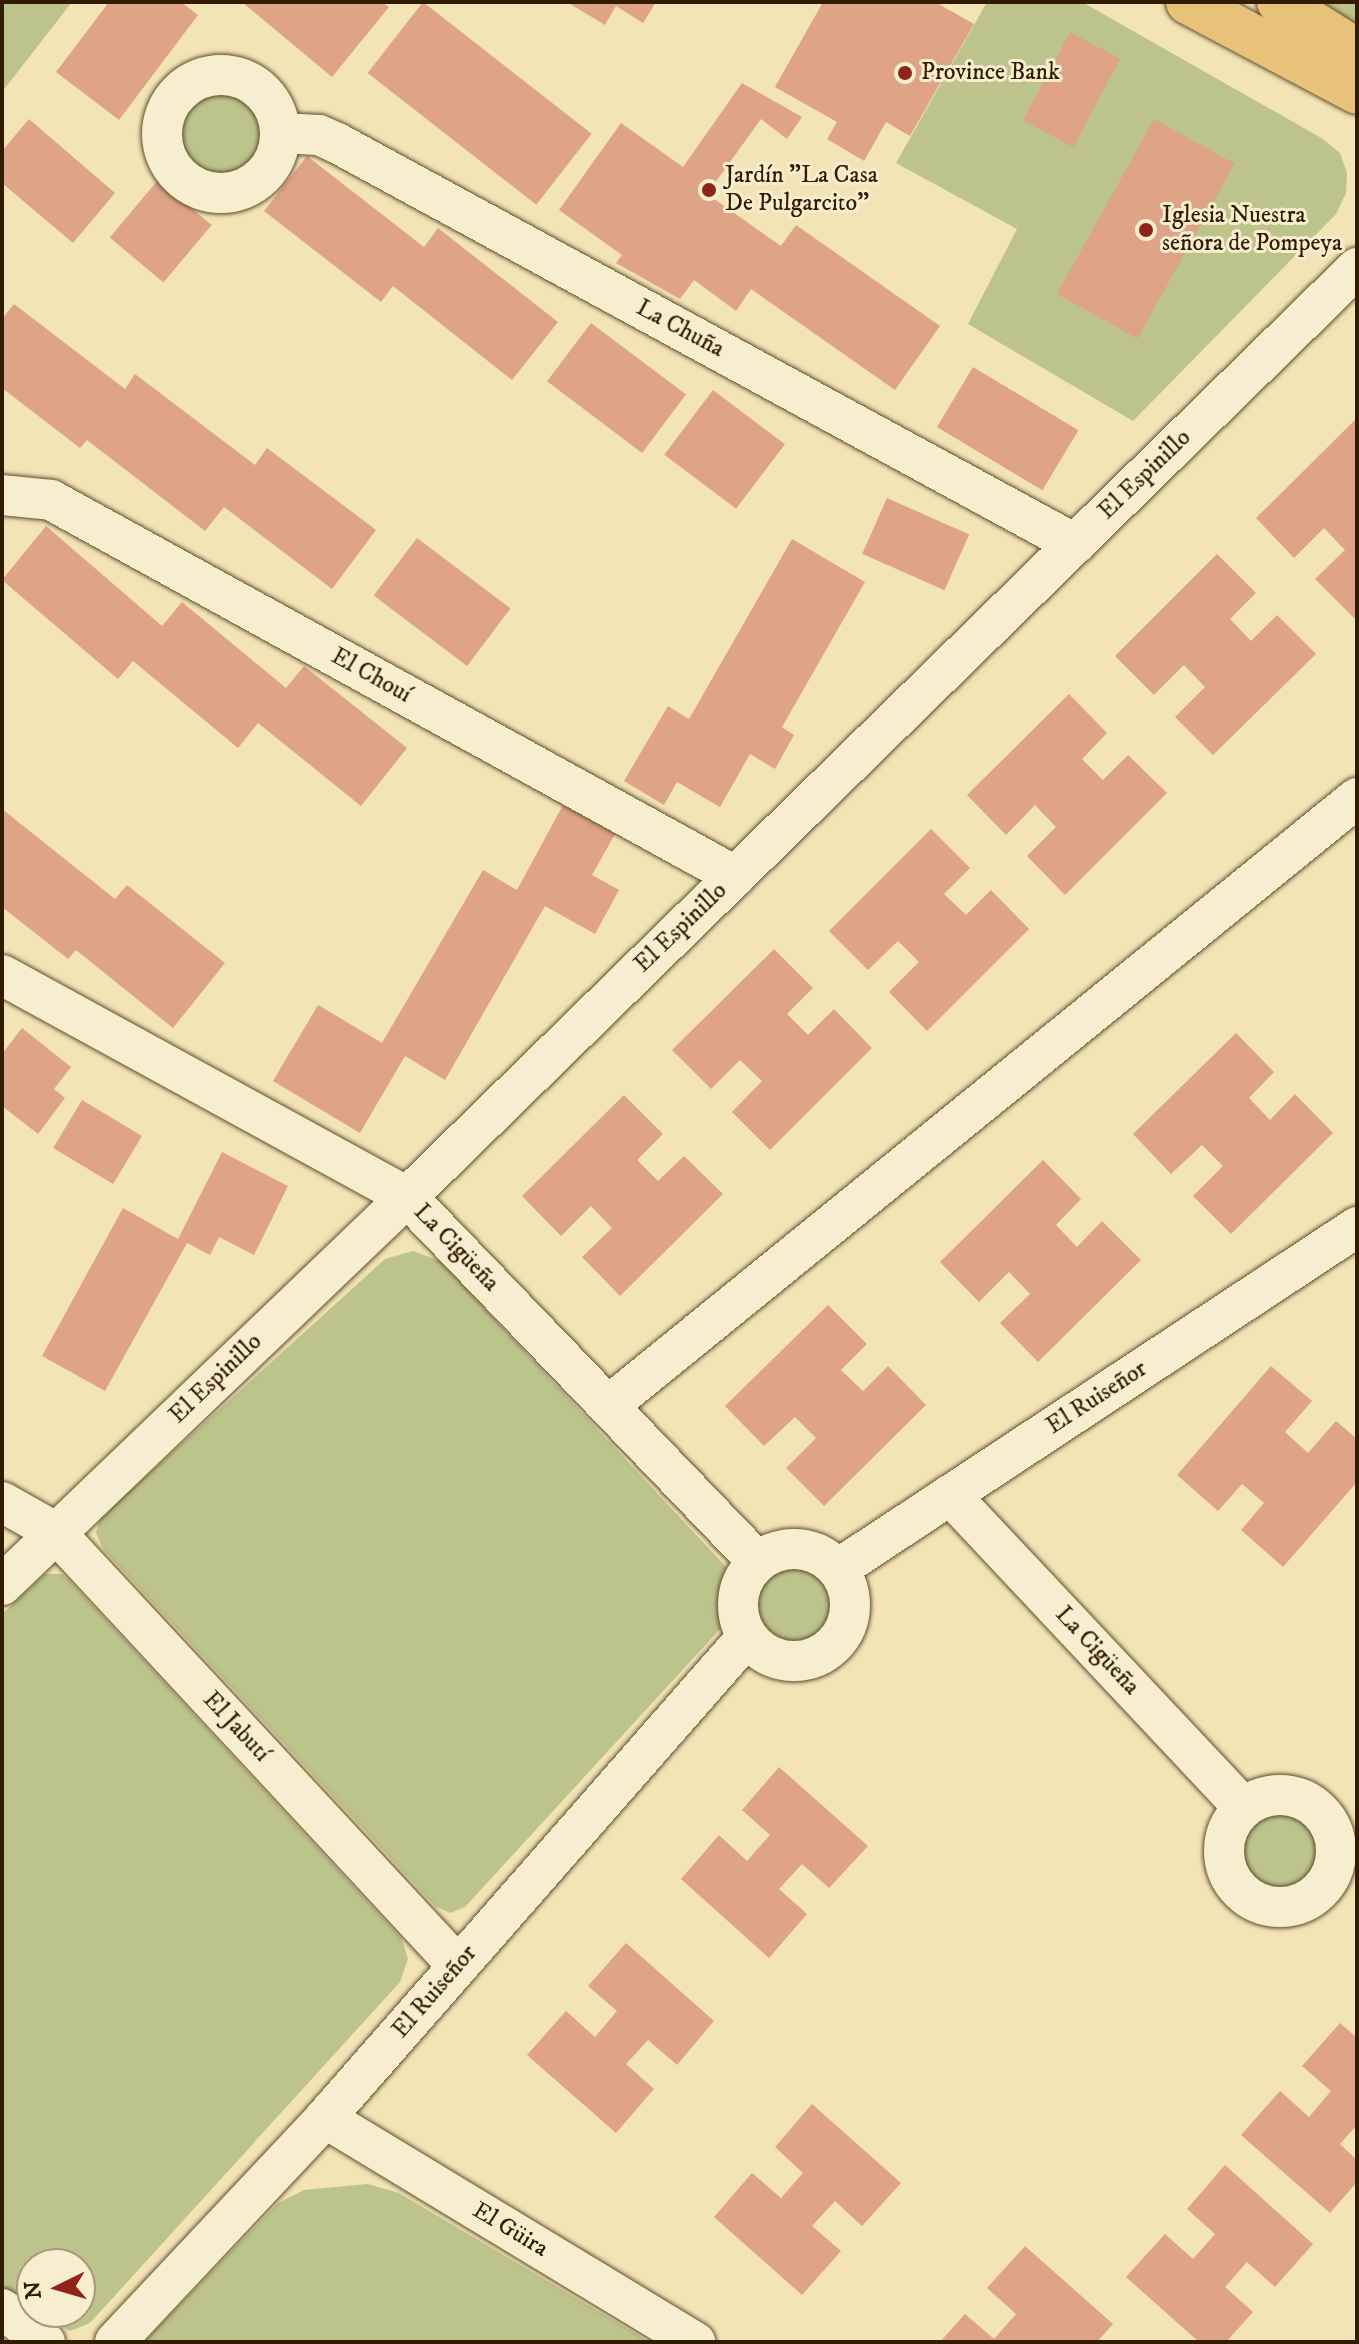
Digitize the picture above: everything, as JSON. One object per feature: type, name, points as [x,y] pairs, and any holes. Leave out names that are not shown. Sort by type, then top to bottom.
[{"type":"main road","points":[[1188,2],[1357,92]]},
{"type":"main road","points":[[1279,2],[1357,51]]},
{"type":"street","name":"La Chuña","points":[[280,133],[319,135],[337,143],[1075,544]]},
{"type":"street","name":"El Espinillo","points":[[2,1585],[407,1197],[1357,268]]},
{"type":"street","name":"El Chouí","points":[[2,495],[51,500],[735,876]]},
{"type":"street","points":[[608,1406],[1357,798]]},
{"type":"street","name":"La Cigüeña","points":[[2,975],[407,1197],[758,1562]]},
{"type":"street","name":"El Ruiseñor","points":[[838,1569],[1357,1227]]},
{"type":"street","name":"La Cigüeña","points":[[950,1495],[1244,1808]]},
{"type":"street","name":"El Jabutí","points":[[2,1502],[55,1532],[458,1966]]},
{"type":"street","points":[[808,1550],[838,1569],[849,1594],[849,1621],[828,1651],[803,1661],[775,1659],[747,1637],[740,1622],[740,1590],[758,1562],[782,1551],[808,1550]]},
{"type":"street","name":"El Ruiseñor","points":[[115,2342],[325,2118],[747,1637]]},
{"type":"street","name":"El Güira","points":[[325,2118],[695,2342]]},
{"type":"street","points":[[2,2309],[45,2342]]},
{"type":"green space","points":[[2,2],[72,2],[2,92]]},
{"type":"green space","points":[[987,2],[1082,2],[1323,139],[1340,153],[1347,173],[1346,193],[1336,214],[1133,421],[968,324],[1017,229],[896,163]]},
{"type":"green space","points":[[1305,2],[1357,2],[1357,32]]},
{"type":"green space","points":[[221,90],[246,97],[258,109],[265,134],[258,159],[246,171],[221,178],[196,171],[184,159],[177,134],[184,109],[196,97]]},
{"type":"green space","points":[[413,1251],[440,1261],[728,1569],[718,1600],[721,1628],[465,1907],[450,1913],[435,1906],[103,1549],[96,1533],[100,1518],[385,1259]]},
{"type":"green space","points":[[794,1560],[811,1564],[826,1573],[835,1588],[839,1605],[835,1622],[826,1637],[811,1646],[794,1650],[777,1646],[762,1637],[753,1622],[749,1605],[753,1588],[762,1573],[777,1564]]},
{"type":"green space","points":[[45,1574],[62,1574],[402,1939],[408,1959],[400,1982],[96,2316],[96,2248],[16,2248],[16,2298],[2,2287],[2,1614]]},
{"type":"green space","points":[[1280,1805],[1297,1809],[1312,1818],[1321,1833],[1325,1850],[1321,1867],[1312,1882],[1297,1891],[1280,1895],[1263,1891],[1248,1882],[1239,1867],[1235,1850],[1239,1833],[1248,1818],[1263,1809]]},
{"type":"green space","points":[[368,2184],[399,2193],[650,2342],[144,2342],[278,2203],[304,2190]]},
{"type":"building","points":[[109,2],[181,2],[198,15],[119,120],[56,72]]},
{"type":"building","points":[[242,2],[382,2],[389,7],[332,77]]},
{"type":"building","points":[[423,2],[592,134],[536,205],[368,73]]},
{"type":"building","points":[[567,2],[656,2],[643,23],[616,6],[605,25]]},
{"type":"building","points":[[823,2],[935,2],[974,24],[910,136],[886,122],[864,161],[827,139],[837,122],[775,87]]},
{"type":"building","points":[[1070,32],[1120,59],[1073,147],[1023,120]]},
{"type":"building","points":[[742,83],[802,117],[787,139],[761,119],[707,194],[781,246],[796,225],[940,326],[895,390],[751,289],[736,311],[694,280],[680,299],[616,263],[622,255],[559,210],[621,123],[683,167]]},
{"type":"building","points":[[29,119],[115,193],[73,243],[2,183],[2,151]]},
{"type":"building","name":"Iglesia Nuestra señora de Pompeya","points":[[1154,119],[1234,164],[1138,339],[1057,294]]},
{"type":"building","points":[[307,156],[424,247],[438,228],[558,322],[512,380],[393,286],[381,302],[264,211]]},
{"type":"building","points":[[158,180],[212,225],[163,282],[110,237]]},
{"type":"building","points":[[14,304],[125,389],[135,374],[255,465],[267,448],[376,530],[332,589],[224,507],[205,531],[87,440],[80,448],[2,388],[2,319]]},
{"type":"building","points":[[591,323],[686,395],[642,453],[547,381]]},
{"type":"building","points":[[973,367],[1078,430],[1042,490],[937,427]]},
{"type":"building","points":[[713,390],[785,444],[736,509],[664,455]]},
{"type":"building","points":[[1357,418],[1357,615],[1354,618],[1315,579],[1345,550],[1324,528],[1294,558],[1256,518]]},
{"type":"building","points":[[887,498],[969,535],[944,590],[862,554]]},
{"type":"building","points":[[46,526],[162,626],[182,602],[286,688],[304,666],[407,748],[361,806],[258,723],[238,748],[133,661],[118,679],[2,580]]},
{"type":"building","points":[[417,538],[510,608],[467,666],[374,596]]},
{"type":"building","points":[[792,539],[865,582],[782,727],[794,735],[775,769],[750,754],[720,807],[677,782],[664,805],[624,781],[668,706],[689,719]]},
{"type":"building","points":[[1217,554],[1256,593],[1230,619],[1251,641],[1277,615],[1316,654],[1213,755],[1175,717],[1205,687],[1184,665],[1154,695],[1115,656]]},
{"type":"building","points":[[1069,694],[1107,733],[1082,759],[1103,780],[1128,755],[1167,793],[1065,895],[1027,856],[1056,827],[1035,805],[1006,835],[967,795]]},
{"type":"building","points":[[563,805],[615,834],[592,875],[619,890],[595,934],[545,906],[445,1080],[405,1056],[360,1133],[273,1081],[318,1005],[382,1043],[483,870],[517,890]]},
{"type":"building","points":[[2,809],[115,899],[127,885],[225,963],[173,1028],[76,950],[68,959],[2,907]]},
{"type":"building","points":[[931,829],[970,868],[944,894],[966,915],[991,890],[1029,929],[927,1031],[889,992],[919,962],[898,941],[868,970],[829,931]]},
{"type":"building","points":[[774,949],[813,988],[787,1014],[808,1035],[834,1009],[872,1048],[770,1150],[732,1112],[762,1081],[740,1060],[711,1089],[672,1050]]},
{"type":"building","points":[[22,1028],[71,1067],[54,1089],[65,1098],[38,1134],[2,1106],[2,1054]]},
{"type":"building","points":[[1236,1033],[1274,1072],[1249,1098],[1270,1120],[1295,1094],[1333,1133],[1231,1234],[1193,1196],[1223,1166],[1202,1145],[1171,1174],[1133,1134]]},
{"type":"building","points":[[624,1095],[663,1134],[637,1160],[658,1181],[684,1156],[723,1194],[620,1296],[582,1257],[612,1228],[591,1206],[561,1236],[522,1196]]},
{"type":"building","points":[[82,1100],[142,1136],[113,1184],[53,1148]]},
{"type":"building","points":[[222,1152],[288,1186],[254,1255],[219,1237],[210,1255],[187,1243],[105,1391],[42,1356],[123,1208],[178,1239]]},
{"type":"building","points":[[1043,1160],[1081,1199],[1056,1225],[1077,1247],[1102,1221],[1141,1260],[1038,1362],[1000,1323],[1030,1294],[1009,1272],[979,1302],[940,1262]]},
{"type":"building","points":[[828,1305],[867,1344],[841,1370],[863,1391],[888,1366],[926,1405],[824,1506],[786,1468],[816,1438],[795,1417],[764,1446],[725,1406]]},
{"type":"building","points":[[1271,1366],[1312,1401],[1285,1432],[1308,1453],[1336,1421],[1357,1439],[1357,1482],[1283,1567],[1241,1530],[1264,1503],[1242,1484],[1218,1511],[1177,1475]]},
{"type":"building","points":[[779,1767],[868,1846],[829,1888],[802,1864],[779,1889],[807,1914],[769,1958],[681,1879],[719,1835],[747,1861],[770,1835],[742,1810]]},
{"type":"building","points":[[626,1943],[714,2021],[677,2065],[648,2040],[626,2064],[654,2089],[616,2133],[527,2055],[566,2011],[595,2037],[617,2011],[588,1986]]},
{"type":"building","points":[[1340,2023],[1357,2038],[1357,2125],[1340,2144],[1357,2160],[1357,2182],[1330,2213],[1241,2135],[1280,2091],[1309,2117],[1331,2091],[1302,2066]]},
{"type":"building","points":[[812,2104],[901,2183],[862,2226],[835,2201],[812,2226],[841,2251],[802,2295],[714,2217],[752,2173],[781,2198],[803,2173],[775,2147]]},
{"type":"building","points":[[1225,2165],[1313,2244],[1275,2287],[1247,2262],[1225,2287],[1253,2312],[1226,2342],[1199,2342],[1126,2277],[1165,2234],[1193,2259],[1215,2234],[1187,2209]]},
{"type":"building","points":[[1025,2246],[1113,2324],[1097,2342],[940,2342],[965,2314],[994,2339],[1016,2314],[987,2288]]},
{"type":"place","name":"Province Bank","points":[[905,73]]},
{"type":"place","name":"Jardín \"La Casa De Pulgarcito\"","points":[[709,190]]},
{"type":"place","name":"Iglesia Nuestra señora de Pompeya","points":[[1146,230]]}]
